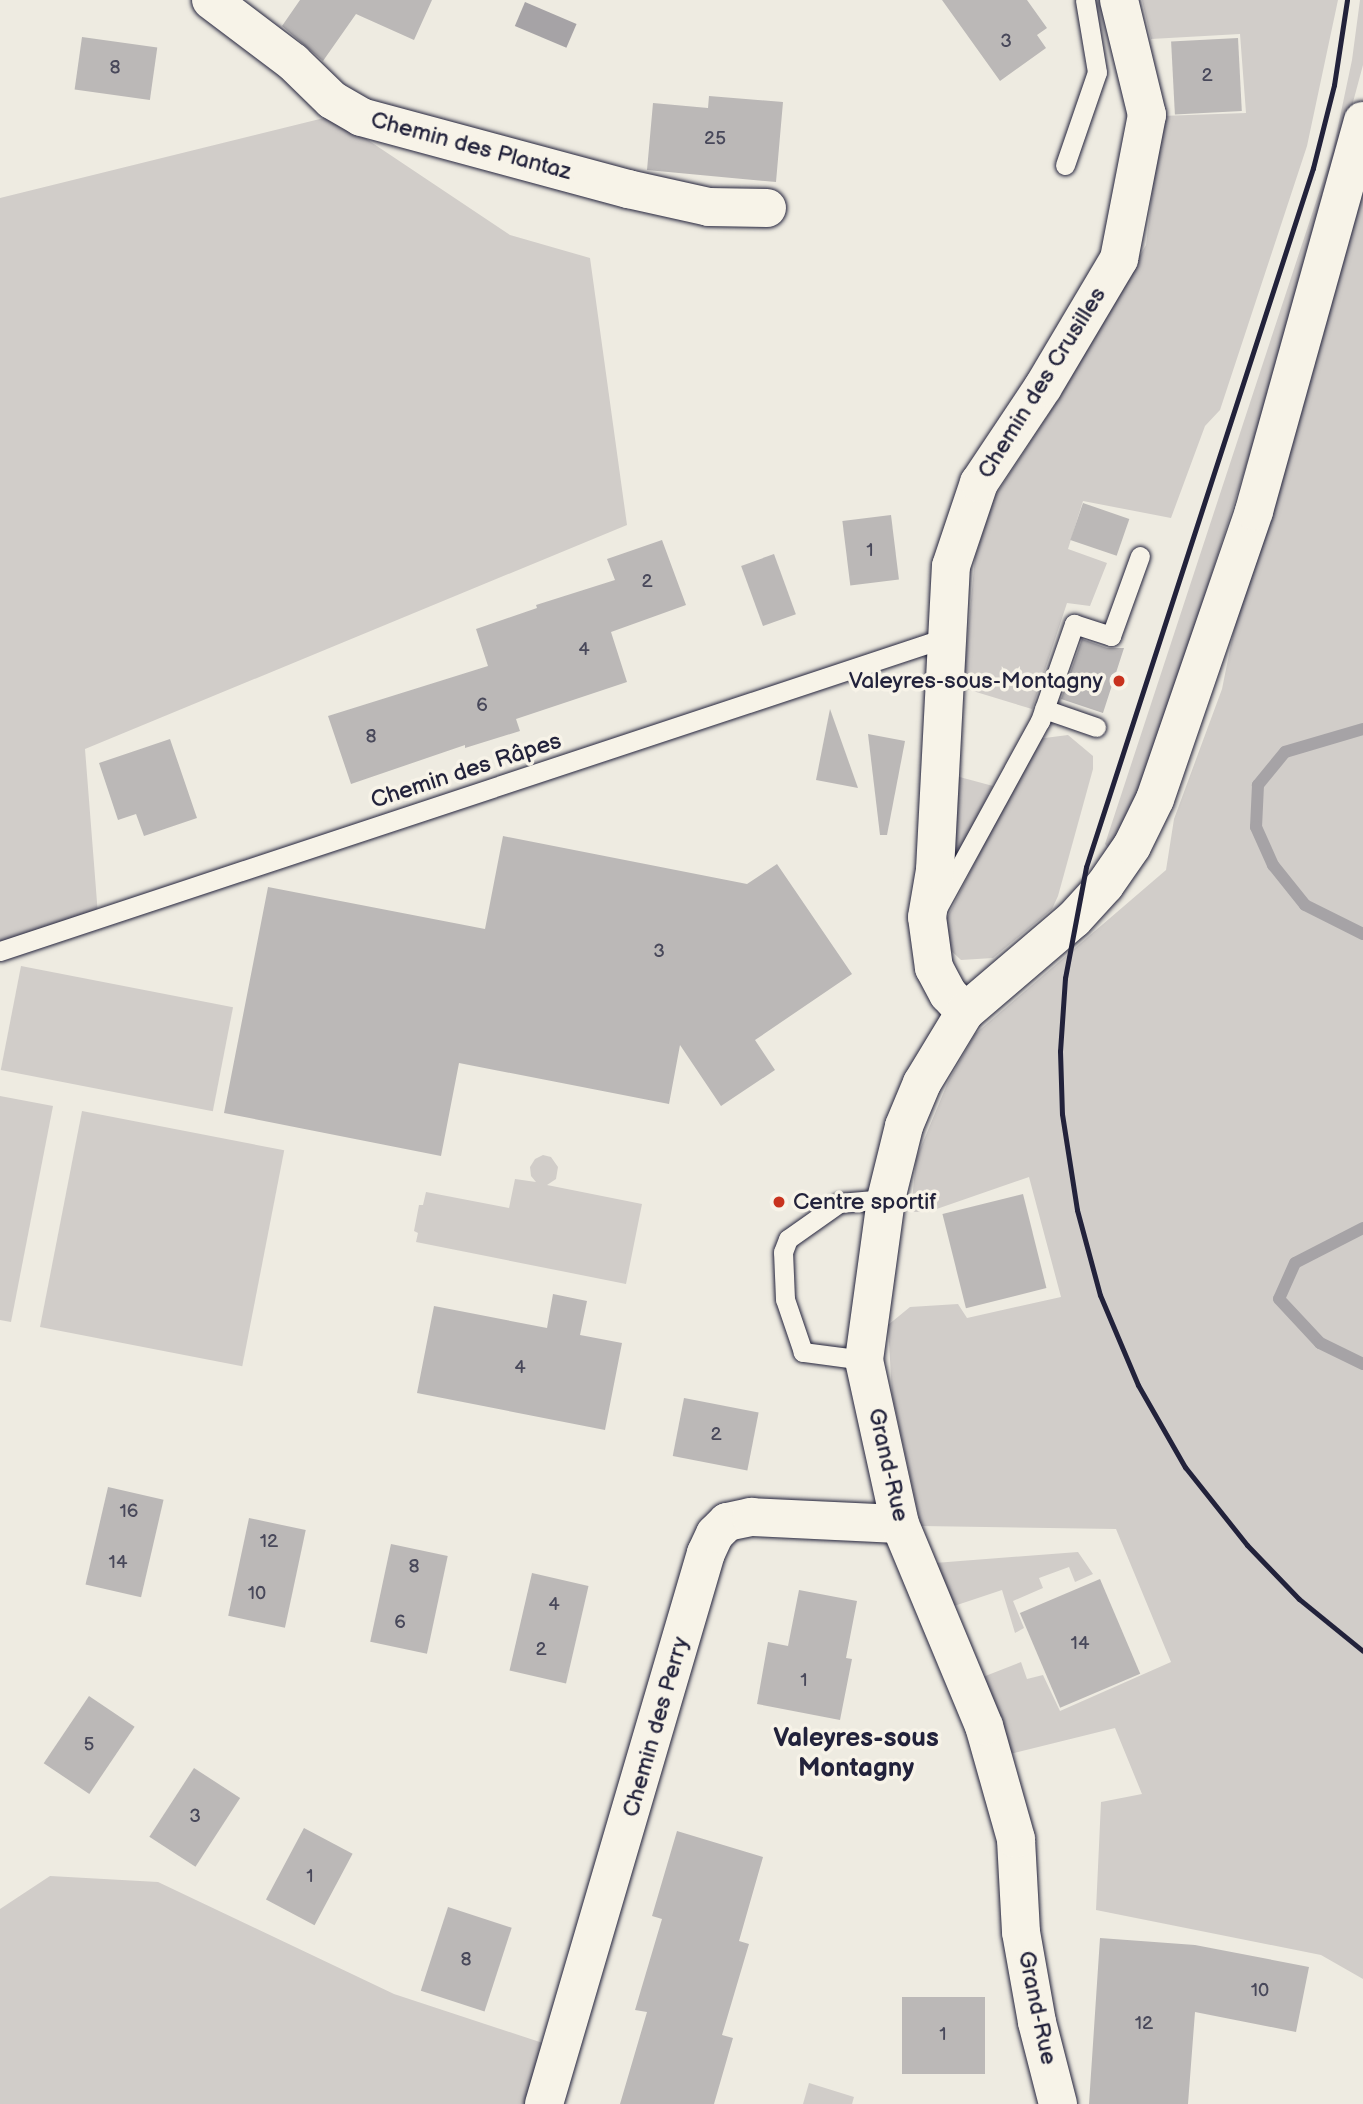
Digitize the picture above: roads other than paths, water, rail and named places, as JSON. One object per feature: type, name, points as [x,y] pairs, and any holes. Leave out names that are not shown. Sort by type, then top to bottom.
[{"type":"street","name":"Chemin des Plantaz","points":[[211,0],[293,62],[332,100],[362,117],[628,189],[709,207],[767,208]]},
{"type":"street","name":"Chemin des Crusilles","points":[[965,1012],[948,994],[934,968],[927,917],[935,870],[951,565],[979,483],[1042,387],[1119,259],[1147,115],[1119,0]]},
{"type":"street","name":"Grand-Rue","points":[[1058,2104],[1037,2022],[1021,1932],[1016,1839],[984,1726],[900,1524],[864,1360],[886,1199],[904,1126],[922,1083],[965,1012],[1074,919],[1105,885],[1132,846],[1156,799],[1254,511],[1363,121]]},
{"type":"street","name":"Chemin des Perry","points":[[544,2104],[706,1553],[715,1534],[727,1522],[751,1517],[900,1524]]},
{"type":"lane","points":[[1065,165],[1097,72],[1085,0]]},
{"type":"lane","points":[[927,917],[941,905],[1044,709],[1074,624],[1111,636],[1140,556]]},
{"type":"lane","name":"Chemin des Râpes","points":[[0,951],[948,637]]},
{"type":"lane","points":[[1044,709],[1096,727]]},
{"type":"lane","points":[[864,1360],[803,1352],[785,1298],[783,1252],[788,1239],[839,1203],[886,1199]]},
{"type":"waterway","points":[[1363,729],[1285,752],[1258,785],[1256,827],[1273,865],[1305,905],[1363,934]]},
{"type":"waterway","points":[[1363,1228],[1295,1263],[1279,1299],[1320,1343],[1363,1364]]},
{"type":"railway","points":[[1347,0],[1334,85],[1313,168],[1086,867],[1065,978],[1060,1051],[1062,1114],[1077,1210],[1100,1295],[1138,1385],[1185,1467],[1247,1545],[1299,1599],[1363,1651]]},
{"type":"place","name":"Valeyres-sous-Montagny","points":[[1119,681]]},
{"type":"place","name":"Centre sportif","points":[[779,1202]]},
{"type":"district","name":"Valeyres-sous Montagny","points":[[856,1754]]}]
